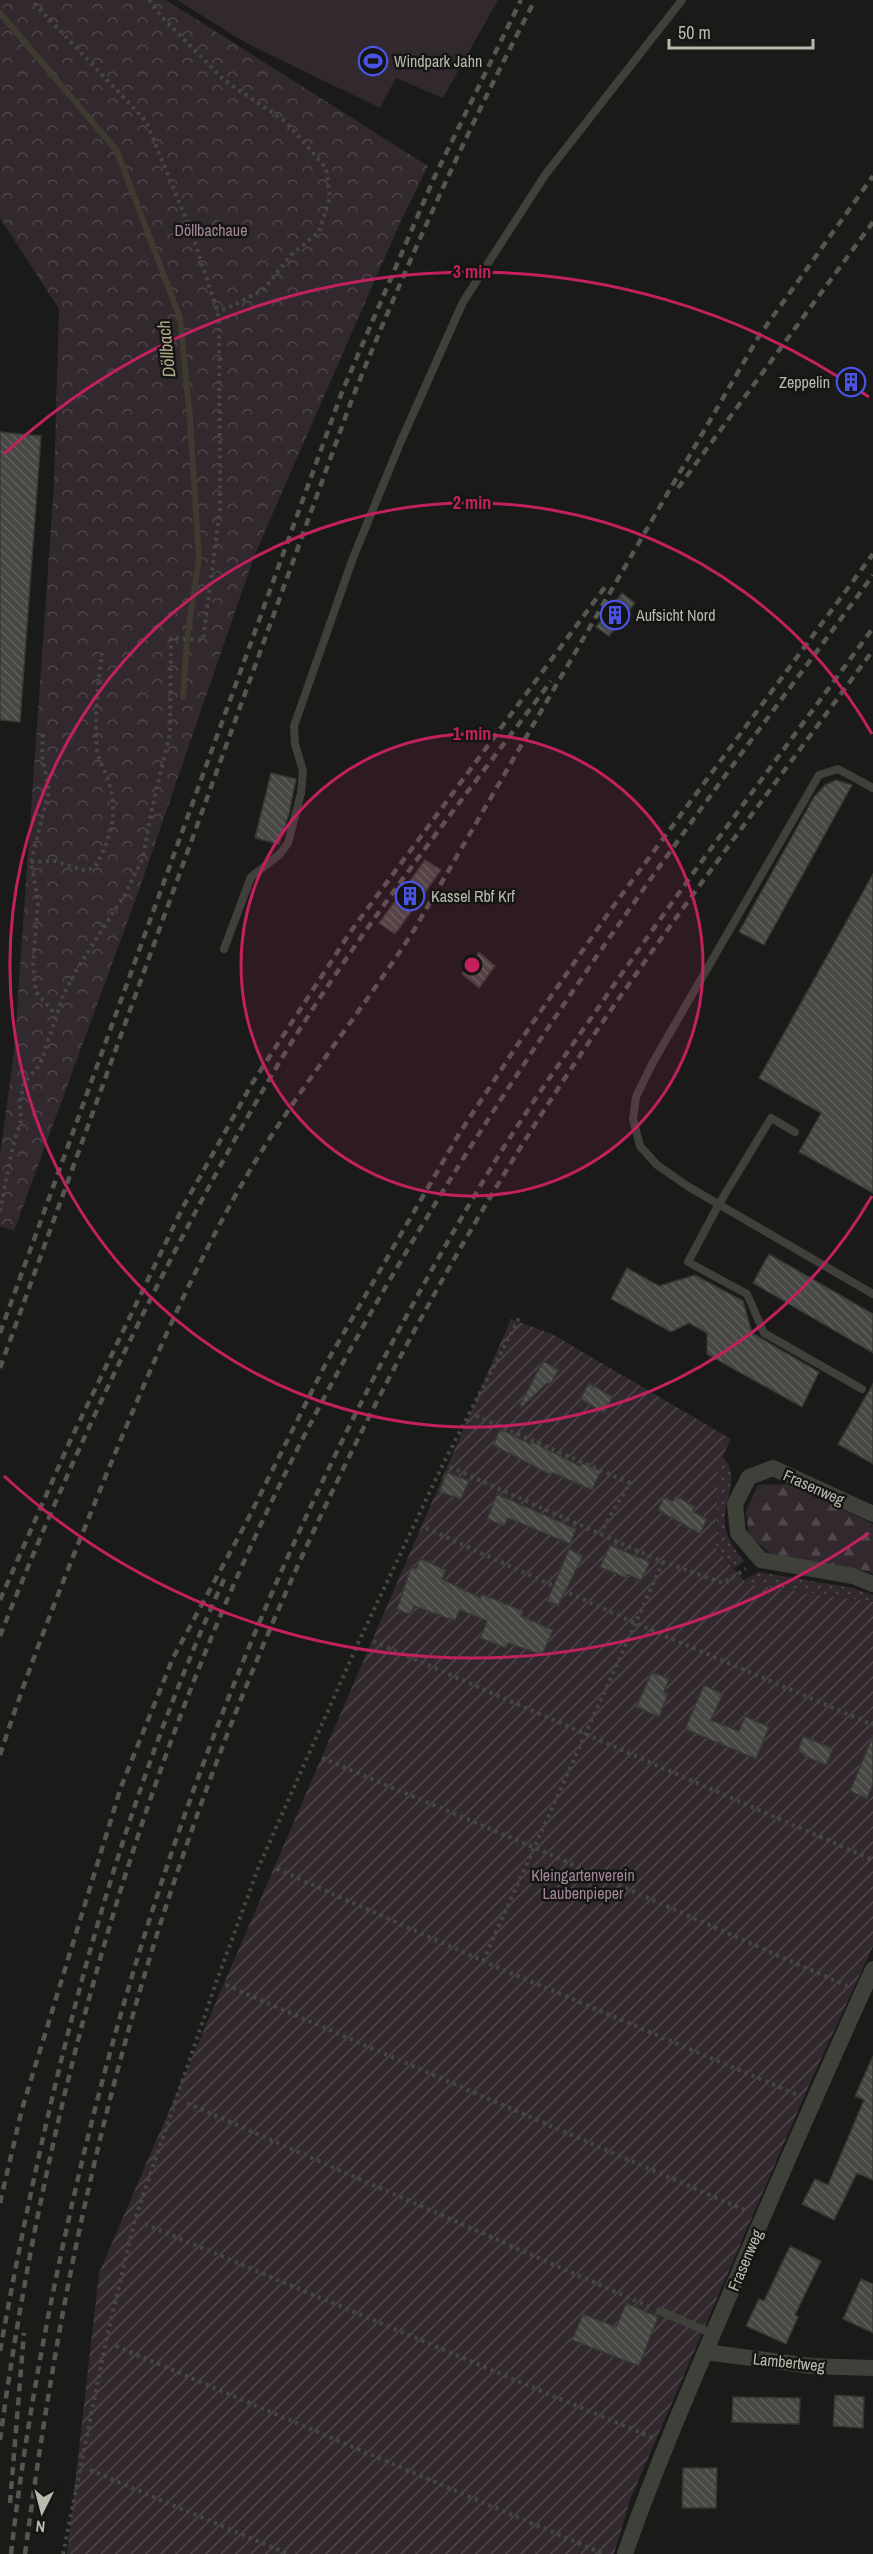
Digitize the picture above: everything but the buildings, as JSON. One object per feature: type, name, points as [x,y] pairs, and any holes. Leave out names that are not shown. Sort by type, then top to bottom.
[{"type":"street","name":"Frasenweg","points":[[761,1560],[738,1533],[735,1504],[749,1477],[773,1468],[873,1514]]},
{"type":"street","points":[[761,1560],[853,1576],[873,1584]]},
{"type":"street","name":"Frasenweg","points":[[625,2554],[666,2444],[705,2352],[873,1969]]},
{"type":"street","name":"Lambertweg","points":[[705,2352],[811,2366],[873,2368]]},
{"type":"lane","points":[[224,949],[251,878],[280,854],[288,843],[301,793],[303,771],[295,744],[294,726],[353,558],[401,441],[464,302],[545,175],[682,0]]},
{"type":"lane","points":[[873,788],[838,768],[819,775],[658,1054],[636,1097],[633,1119],[640,1146],[657,1166],[873,1294]]},
{"type":"lane","points":[[795,1132],[771,1118],[718,1204],[688,1262],[747,1294],[764,1333],[862,1389]]},
{"type":"lane","points":[[660,2311],[713,2334]]},
{"type":"path","points":[[0,1211],[12,1150],[21,1121],[20,1102],[24,1083],[40,1065],[55,1014],[77,969],[125,894],[143,858],[170,732],[171,638],[203,640],[220,510],[217,310],[190,231],[146,121],[32,0]]},
{"type":"path","points":[[149,0],[162,17],[224,80],[286,122],[326,168],[330,197],[319,232],[291,255],[263,290],[226,309],[217,310]]},
{"type":"path","points":[[31,862],[55,861],[85,871],[96,867],[108,845],[115,813],[109,782],[97,754],[95,726],[102,653]]},
{"type":"path","points":[[43,734],[42,755],[49,791],[31,862],[39,901],[33,966],[36,992],[55,1014]]},
{"type":"path","points":[[63,2554],[106,2341],[135,2219],[228,1949],[259,1866],[359,1641],[443,1464],[519,1318]]},
{"type":"path","points":[[476,1416],[630,1483],[600,1533]]},
{"type":"path","points":[[450,1467],[663,1562],[723,1583],[761,1560]]},
{"type":"path","points":[[426,1528],[635,1623],[873,1725]]},
{"type":"path","points":[[483,1961],[663,1562]]},
{"type":"path","points":[[372,1641],[873,1860]]},
{"type":"path","points":[[322,1758],[533,1847],[862,1992]]},
{"type":"path","points":[[278,1869],[483,1961],[813,2102]]},
{"type":"path","points":[[226,1985],[762,2218]]},
{"type":"path","points":[[187,2103],[660,2311]]},
{"type":"path","points":[[145,2223],[666,2444]]},
{"type":"path","points":[[116,2346],[604,2554]]},
{"type":"path","points":[[90,2470],[288,2554]]},
{"type":"green space","name":"Döllbachaue","points":[[0,0],[166,0],[428,166],[399,225],[255,554],[138,893],[14,1231],[0,1226],[0,1155],[14,1052],[54,485],[59,309],[0,218]]},
{"type":"green space","name":"Windpark Jahn","points":[[177,0],[498,0],[443,98],[396,78],[380,108],[246,43]]},
{"type":"green space","name":"Kleingartenverein Laubenpieper","points":[[511,1319],[552,1334],[731,1439],[718,1465],[716,1548],[747,1584],[873,1602],[873,1946],[810,2083],[630,2500],[614,2554],[67,2554],[99,2273]]},
{"type":"green space","points":[[722,1456],[731,1472],[725,1514],[727,1534],[744,1561],[734,1568],[716,1548],[718,1465]]},
{"type":"green space","points":[[789,1484],[873,1524],[873,1574],[772,1554],[749,1536],[746,1511],[758,1485]]},
{"type":"green space","points":[[759,1572],[853,1588],[873,1595],[873,1602],[747,1584],[744,1580]]},
{"type":"waterway","name":"Döllbach","points":[[0,13],[117,151],[180,318],[190,419],[199,558],[187,639],[183,697]]},
{"type":"railway","points":[[0,1333],[342,392],[434,178],[521,0]]},
{"type":"railway","points":[[0,1368],[352,399],[439,197],[485,98],[535,0]]},
{"type":"railway","points":[[0,1755],[39,1644],[111,1463],[174,1317],[227,1211],[286,1114],[414,930],[759,336],[873,176]]},
{"type":"railway","points":[[678,488],[873,222]]},
{"type":"railway","points":[[0,2203],[22,2109],[121,1787],[173,1658],[247,1521],[324,1367],[459,1134],[516,1047],[612,908],[873,554]]},
{"type":"railway","points":[[0,2440],[21,2307],[46,2175],[77,2043],[114,1913],[156,1784],[203,1657],[257,1533],[316,1413],[355,1341],[480,1132],[569,996],[662,863],[873,575]]},
{"type":"railway","points":[[0,1600],[70,1441],[183,1207],[253,1082],[351,931],[605,587]]},
{"type":"railway","points":[[11,2554],[27,2434],[65,2236],[99,2095],[138,1955],[184,1817],[235,1682],[292,1548],[354,1417],[421,1289],[494,1163],[557,1067],[664,914],[873,628]]},
{"type":"railway","points":[[25,2554],[46,2412],[71,2271],[124,2045],[163,1914],[208,1785],[258,1658],[313,1532],[373,1409],[437,1289],[548,1104],[592,1037],[684,907],[873,650]]},
{"type":"railway","points":[[0,1636],[58,1496],[121,1358],[190,1223],[263,1090],[364,932],[551,681]]},
{"type":"railway","points":[[0,2351],[19,2252],[63,2054],[117,1859],[186,1668],[226,1575]]},
{"type":"railway","points":[[10,2503],[24,2333]]},
{"type":"place","name":"Windpark Jahn","points":[[373,61]]},
{"type":"place","name":"Zeppelin","points":[[851,382]]},
{"type":"place","name":"Aufsicht Nord","points":[[615,615]]},
{"type":"place","name":"Kassel Rbf Krf","points":[[410,896]]}]
